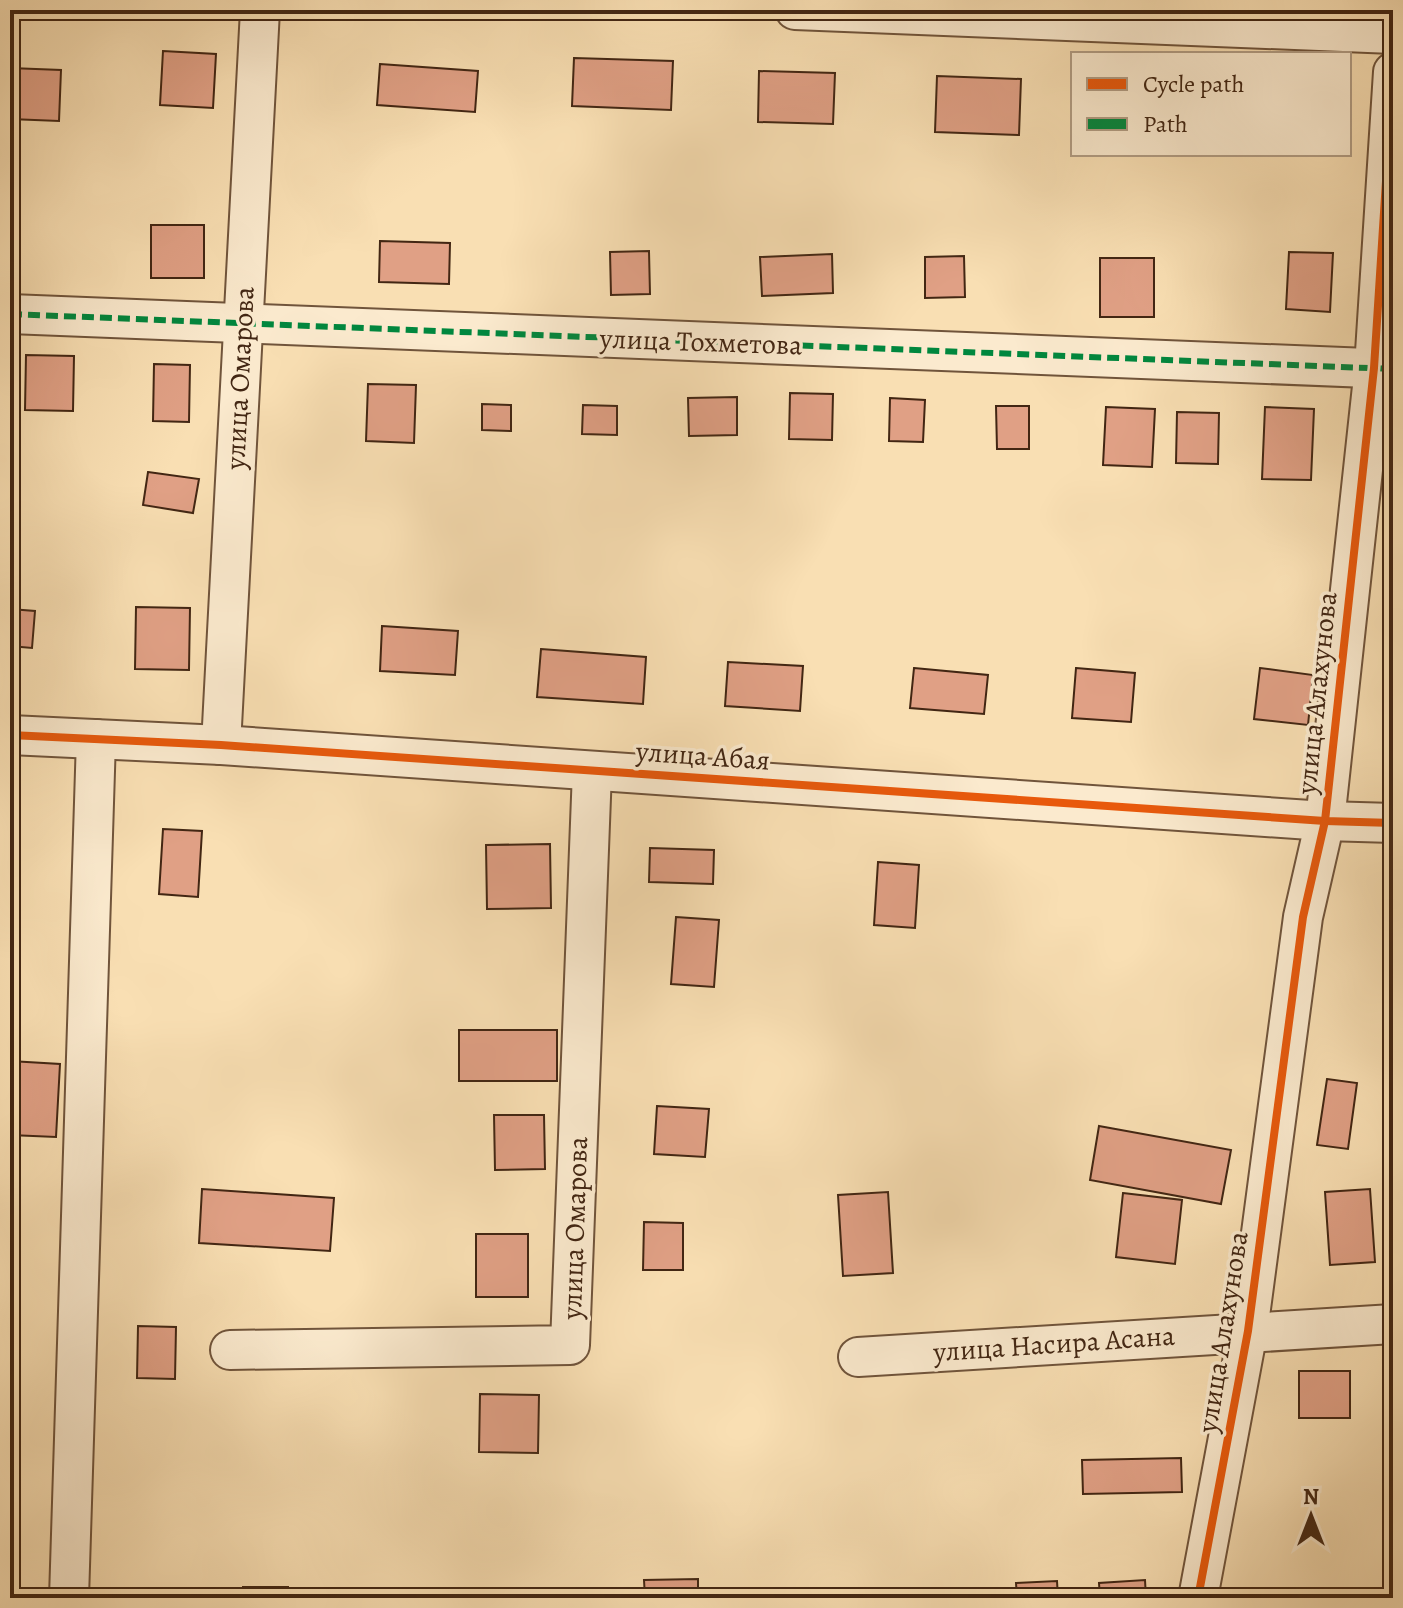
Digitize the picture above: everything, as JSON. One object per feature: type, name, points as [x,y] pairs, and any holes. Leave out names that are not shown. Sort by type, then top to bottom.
[{"type":"street","name":"улица Омарова","points":[[221,745],[260,10]]},
{"type":"street","points":[[795,10],[1393,34]]},
{"type":"street","name":"улица Алахунова","points":[[1198,1598],[1248,1331],[1303,917],[1325,821],[1383,368],[1393,72]]},
{"type":"street","name":"улица Тохметова","points":[[10,314],[1383,368]]},
{"type":"street","name":"улица Абая","points":[[10,735],[221,745],[1325,821],[1393,823]]},
{"type":"street","points":[[69,1598],[96,739]]},
{"type":"street","name":"улица Омарова","points":[[230,1350],[570,1345],[592,771]]},
{"type":"street","name":"улица Насира Асана","points":[[858,1357],[1393,1324]]},
{"type":"building","points":[[163,51],[216,54],[213,108],[160,105]]},
{"type":"building","points":[[574,58],[673,61],[671,110],[572,106]]},
{"type":"building","points":[[380,64],[478,71],[475,112],[377,105]]},
{"type":"building","points":[[10,68],[61,70],[59,121],[10,119]]},
{"type":"building","points":[[759,71],[835,73],[833,124],[758,122]]},
{"type":"building","points":[[937,76],[1021,79],[1019,135],[935,132]]},
{"type":"building","points":[[10,175],[15,175],[10,236]]},
{"type":"building","points":[[151,225],[204,225],[204,278],[151,278]]},
{"type":"building","points":[[380,241],[450,243],[449,284],[379,282]]},
{"type":"building","points":[[649,251],[650,294],[611,295],[610,252]]},
{"type":"building","points":[[1289,252],[1333,253],[1330,312],[1286,309]]},
{"type":"building","points":[[832,254],[833,293],[762,296],[760,257]]},
{"type":"building","points":[[964,256],[965,297],[925,298],[925,257]]},
{"type":"building","points":[[1100,258],[1154,258],[1154,317],[1100,317]]},
{"type":"building","points":[[26,355],[74,356],[73,411],[25,410]]},
{"type":"building","points":[[154,364],[190,365],[189,422],[153,421]]},
{"type":"building","points":[[368,384],[416,385],[414,443],[366,441]]},
{"type":"building","points":[[790,393],[833,394],[832,440],[789,439]]},
{"type":"building","points":[[737,397],[737,435],[689,436],[688,398]]},
{"type":"building","points":[[890,398],[925,400],[923,442],[889,441]]},
{"type":"building","points":[[482,404],[511,405],[511,431],[482,430]]},
{"type":"building","points":[[583,405],[617,406],[617,435],[582,434]]},
{"type":"building","points":[[996,406],[1029,406],[1029,449],[997,449]]},
{"type":"building","points":[[1106,407],[1155,409],[1152,467],[1103,465]]},
{"type":"building","points":[[1265,407],[1314,409],[1311,480],[1262,479]]},
{"type":"building","points":[[1177,412],[1219,413],[1218,464],[1176,463]]},
{"type":"building","points":[[148,472],[199,479],[193,513],[143,505]]},
{"type":"building","points":[[136,607],[190,608],[189,670],[135,669]]},
{"type":"building","points":[[10,609],[35,611],[32,648],[10,646]]},
{"type":"building","points":[[382,626],[458,631],[455,675],[380,671]]},
{"type":"building","points":[[541,649],[646,657],[643,704],[537,697]]},
{"type":"building","points":[[728,662],[803,666],[800,711],[725,706]]},
{"type":"building","points":[[914,668],[988,675],[984,714],[910,708]]},
{"type":"building","points":[[1076,668],[1135,673],[1131,722],[1072,718]]},
{"type":"building","points":[[1260,668],[1313,675],[1308,725],[1254,719]]},
{"type":"building","points":[[163,829],[202,831],[198,897],[159,894]]},
{"type":"building","points":[[550,844],[551,908],[487,909],[486,845]]},
{"type":"building","points":[[650,848],[714,850],[713,884],[649,882]]},
{"type":"building","points":[[878,862],[919,865],[915,928],[874,925]]},
{"type":"building","points":[[676,917],[719,920],[714,987],[671,984]]},
{"type":"building","points":[[459,1030],[557,1030],[557,1081],[459,1081]]},
{"type":"building","points":[[10,1061],[60,1064],[56,1137],[10,1135]]},
{"type":"building","points":[[1327,1079],[1357,1083],[1348,1149],[1317,1145]]},
{"type":"building","points":[[657,1106],[709,1109],[705,1157],[654,1154]]},
{"type":"building","points":[[494,1115],[544,1115],[545,1169],[495,1170]]},
{"type":"building","points":[[1099,1126],[1231,1150],[1221,1204],[1090,1180]]},
{"type":"building","points":[[202,1189],[334,1198],[330,1251],[199,1243]]},
{"type":"building","points":[[1370,1189],[1375,1262],[1330,1265],[1325,1192]]},
{"type":"building","points":[[888,1192],[893,1273],[843,1276],[838,1195]]},
{"type":"building","points":[[1123,1193],[1182,1200],[1175,1264],[1116,1257]]},
{"type":"building","points":[[644,1222],[683,1223],[683,1270],[643,1270]]},
{"type":"building","points":[[476,1234],[528,1234],[528,1297],[476,1297]]},
{"type":"building","points":[[138,1326],[176,1327],[175,1379],[137,1378]]},
{"type":"building","points":[[1299,1371],[1350,1371],[1350,1418],[1299,1418]]},
{"type":"building","points":[[480,1394],[539,1395],[538,1453],[479,1452]]},
{"type":"building","points":[[1181,1458],[1182,1492],[1083,1494],[1082,1460]]},
{"type":"building","points":[[698,1579],[698,1598],[645,1598],[644,1580]]},
{"type":"building","points":[[1145,1580],[1146,1598],[1100,1598],[1099,1583]]},
{"type":"building","points":[[1057,1581],[1058,1598],[1017,1598],[1016,1583]]},
{"type":"building","points":[[243,1587],[288,1587],[288,1598],[243,1598]]},
{"type":"building","points":[[582,1591],[583,1598],[539,1598],[539,1594]]},
{"type":"building","points":[[514,1592],[514,1598],[440,1598],[440,1595]]},
{"type":"building","points":[[755,1594],[756,1598],[712,1598],[712,1596]]},
{"type":"building","points":[[814,1594],[855,1595],[855,1598],[813,1598]]},
{"type":"building","points":[[932,1594],[932,1598],[894,1598],[894,1597]]},
{"type":"building","points":[[170,1595],[211,1595],[211,1598],[170,1598]]},
{"type":"marked path","points":[[10,314],[1393,369]]},
{"type":"cycle path","points":[[1198,1598],[1248,1331],[1303,917],[1325,821],[1374,368],[1393,72]]},
{"type":"cycle path","points":[[10,735],[221,745],[1325,821],[1393,823]]}]
